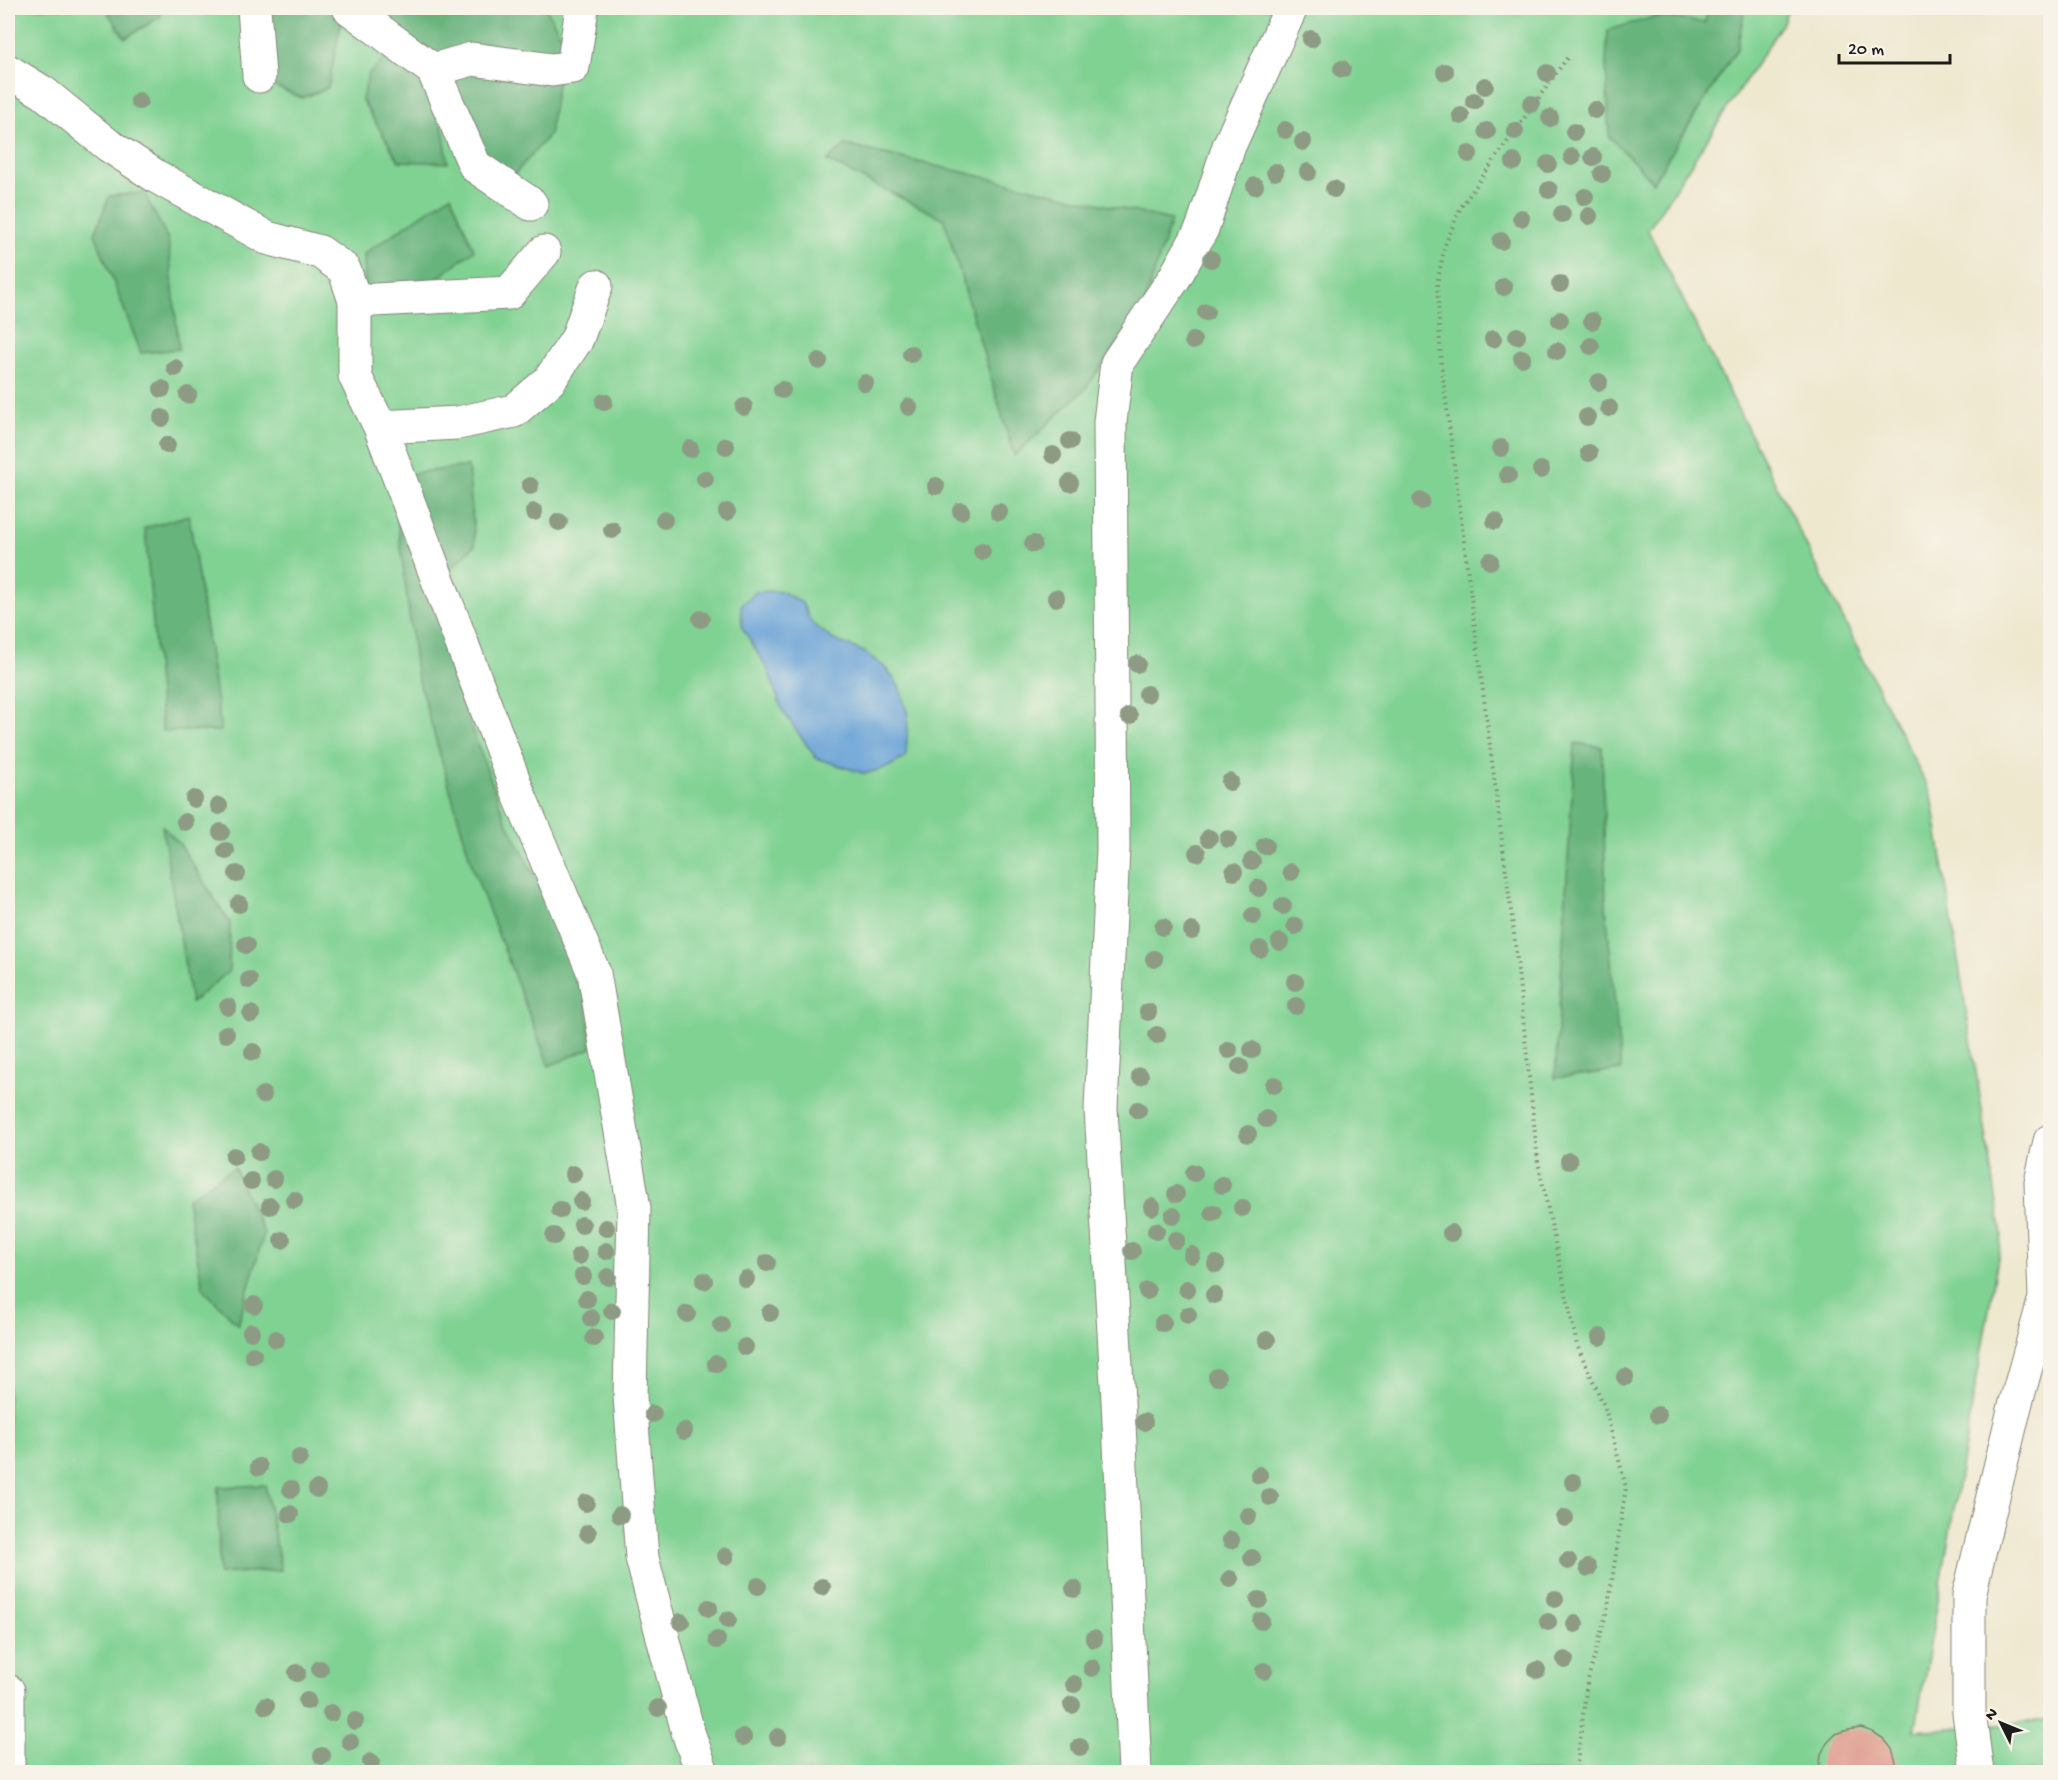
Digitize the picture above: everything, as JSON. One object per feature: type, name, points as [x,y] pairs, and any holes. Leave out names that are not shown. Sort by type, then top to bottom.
[{"type":"lane","points":[[254,8],[259,76]]},
{"type":"lane","points":[[349,8],[433,70],[476,166],[531,204]]},
{"type":"lane","points":[[433,70],[472,59],[552,70],[573,67],[582,8]]},
{"type":"lane","points":[[1135,1773],[1118,1401],[1101,1109],[1113,849],[1110,423],[1117,363],[1175,277],[1202,229],[1229,146],[1291,8]]},
{"type":"lane","points":[[8,71],[44,93],[108,145],[157,177],[267,238],[320,252],[344,269],[355,301],[355,376],[380,427],[519,797],[594,973],[634,1208],[630,1396],[642,1558],[688,1732],[702,1773]]},
{"type":"lane","points":[[355,301],[509,293],[544,252]]},
{"type":"lane","points":[[380,427],[458,423],[514,411],[549,381],[577,339],[596,286]]},
{"type":"lane","points":[[1977,1773],[1969,1713],[1969,1595],[2015,1406],[2045,1298],[2041,1182],[2050,1141]]},
{"type":"lane","points":[[8,1691],[8,1768]]},
{"type":"path","points":[[1567,57],[1461,207],[1445,244],[1437,284],[1441,362],[1515,942],[1538,1162],[1577,1345],[1605,1408],[1626,1487],[1608,1607],[1587,1683],[1576,1773]]},
{"type":"green space","points":[[8,8],[1788,8],[1783,23],[1648,230],[1932,796],[2002,1235],[1915,1731],[2050,1720],[2050,1772],[8,1772]]},
{"type":"green space","points":[[106,8],[160,8],[160,17],[125,38]]},
{"type":"green space","points":[[264,8],[330,8],[342,18],[328,88],[302,98],[271,85]]},
{"type":"green space","points":[[371,8],[546,8],[564,42],[549,135],[513,176],[487,160]]},
{"type":"green space","points":[[1708,8],[1745,8],[1737,49],[1653,182],[1609,136],[1606,63],[1608,30],[1658,16],[1705,23]]},
{"type":"green space","points":[[390,52],[425,81],[443,129],[448,163],[399,161],[362,100],[368,75]]},
{"type":"green space","points":[[845,145],[1171,220],[1143,308],[1086,388],[1014,456],[944,219],[827,161]]},
{"type":"green space","points":[[144,193],[168,239],[179,349],[141,353],[95,234],[109,196]]},
{"type":"green space","points":[[451,195],[474,250],[435,280],[365,287],[364,254]]},
{"type":"green space","points":[[468,466],[475,545],[437,583],[454,681],[505,818],[584,972],[591,1048],[549,1066],[473,869],[416,671],[392,476]]},
{"type":"green space","points":[[189,515],[221,731],[162,731],[145,528]]},
{"type":"green space","points":[[1575,743],[1602,747],[1606,907],[1621,1070],[1555,1078]]},
{"type":"green space","points":[[162,826],[179,843],[230,923],[229,971],[191,1003]]},
{"type":"green space","points":[[234,1167],[264,1233],[238,1325],[203,1289],[187,1199]]},
{"type":"green space","points":[[265,1485],[281,1570],[219,1574],[218,1487]]},
{"type":"water","points":[[756,592],[783,592],[802,603],[811,622],[832,639],[864,652],[886,668],[899,686],[908,715],[906,757],[890,766],[865,774],[816,758],[782,710],[768,670],[742,627],[741,605]]},
{"type":"building","points":[[1861,1728],[1884,1739],[1892,1749],[1896,1772],[1819,1772],[1821,1754],[1827,1743],[1836,1734]]}]
